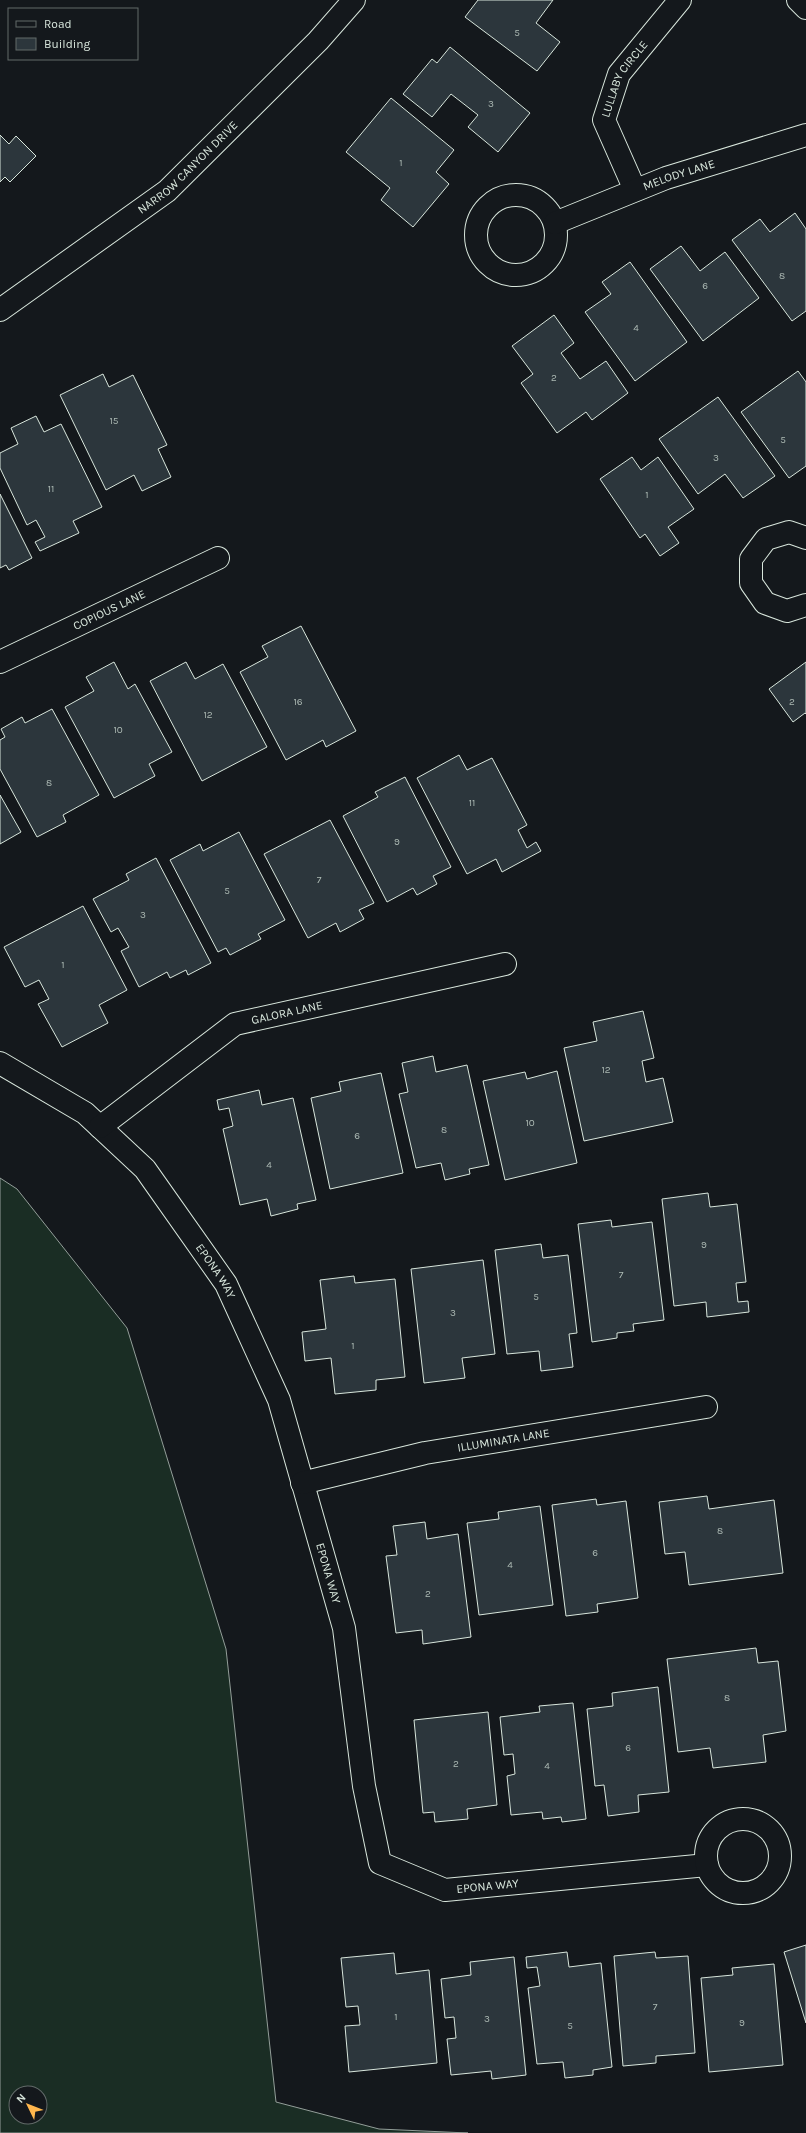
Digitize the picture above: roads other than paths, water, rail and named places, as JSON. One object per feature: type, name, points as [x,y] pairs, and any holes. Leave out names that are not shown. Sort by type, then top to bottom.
[{"type":"street","name":"NARROW CANYON DRIVE","points":[[0,310],[167,191],[318,41],[354,0]]},
{"type":"street","name":"LULLABY CIRCLE","points":[[635,190],[604,120],[619,74],[680,0]]},
{"type":"street","points":[[798,0],[806,8]]},
{"type":"street","name":"MELODY LANE","points":[[555,222],[635,190],[806,135]]},
{"type":"street","points":[[806,538],[789,532],[766,540],[751,559],[751,583],[764,603],[787,611],[806,605]]},
{"type":"street","name":"COPIOUS LANE","points":[[0,662],[218,558]]},
{"type":"street","name":"GALORA LANE","points":[[100,1127],[235,1024],[505,964]]},
{"type":"street","name":"EPONA WAY","points":[[0,1063],[85,1113],[145,1169],[226,1284],[279,1400],[344,1628],[364,1786],[380,1863],[445,1890],[707,1865]]},
{"type":"street","name":"ILLUMINATA LANE","points":[[302,1483],[425,1452],[706,1407]]}]
